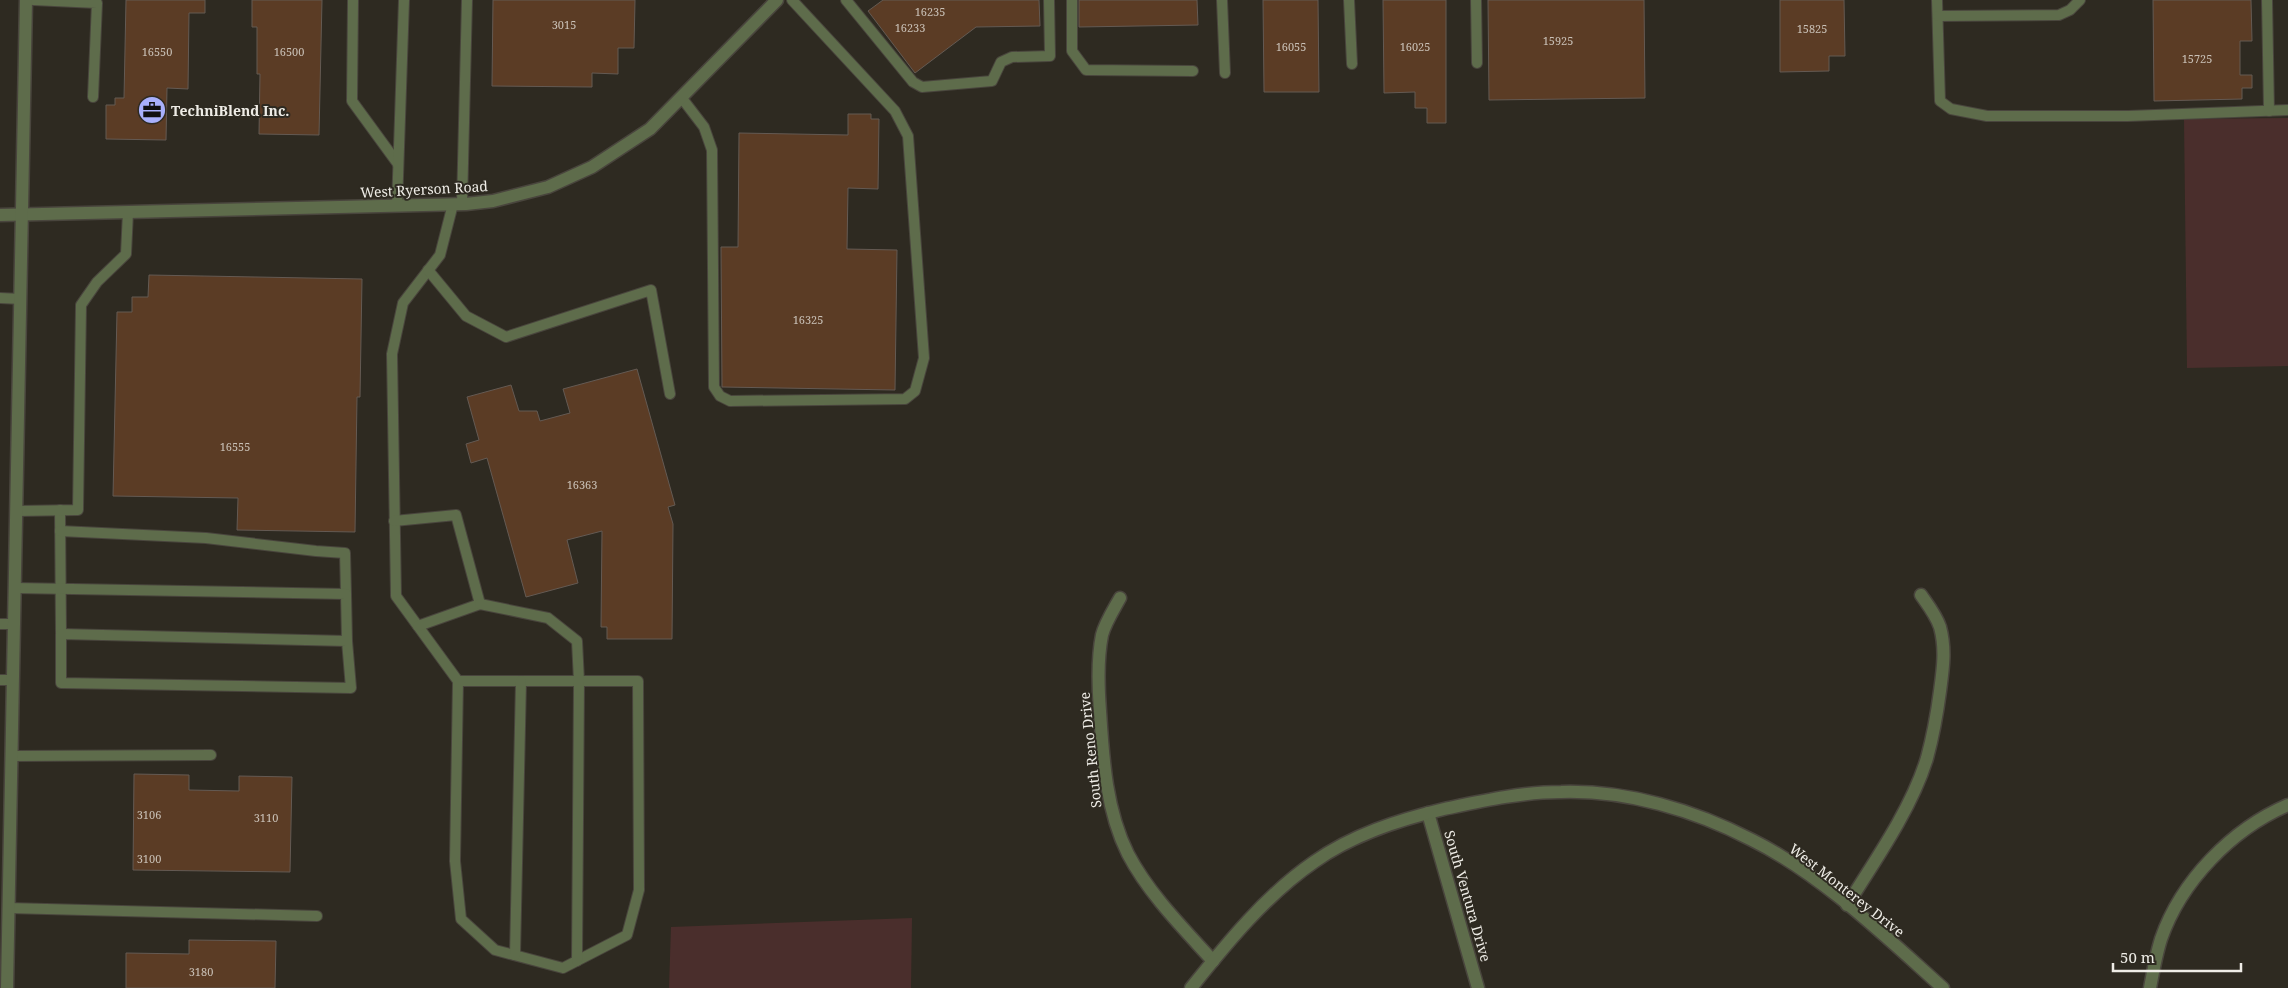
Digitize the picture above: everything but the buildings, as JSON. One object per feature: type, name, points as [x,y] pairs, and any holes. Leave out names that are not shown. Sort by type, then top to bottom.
[{"type":"street","points":[[7,988],[11,756],[6,680],[14,624],[26,0]]},
{"type":"street","name":"West Ryerson Road","points":[[0,215],[458,204],[493,200],[548,187],[592,168],[650,128],[778,0]]},
{"type":"street","points":[[1847,905],[1887,842],[1912,794],[1926,760],[1936,722],[1944,645],[1934,614],[1921,595]]},
{"type":"street","name":"South Reno Drive","points":[[1120,598],[1102,633],[1098,667],[1102,738],[1110,806],[1116,828],[1145,881],[1177,922],[1213,961]]},
{"type":"street","name":"West Monterey Drive","points":[[1191,988],[1248,922],[1288,883],[1312,862],[1352,839],[1428,813],[1479,802],[1560,792],[1610,795],[1654,803],[1697,815],[1753,840],[1781,856],[1847,905],[1943,988]]},
{"type":"street","points":[[2150,988],[2161,939],[2183,896],[2208,863],[2230,841],[2252,824],[2288,805]]},
{"type":"street","name":"South Ventura Drive","points":[[1428,813],[1478,988]]},
{"type":"lane","points":[[33,0],[97,2],[93,97]]},
{"type":"lane","points":[[353,0],[352,100],[398,164]]},
{"type":"lane","points":[[397,206],[404,0]]},
{"type":"lane","points":[[458,680],[638,681],[640,890],[628,935],[563,968],[495,950],[461,919],[455,861],[458,680],[396,596],[392,354],[403,302],[440,255],[458,204],[467,0]]},
{"type":"lane","points":[[681,97],[704,127],[712,150],[714,387],[720,396],[730,401],[905,399],[915,391],[924,358],[908,136],[895,111],[792,0]]},
{"type":"lane","points":[[846,0],[913,82],[922,87],[992,81],[1001,62],[1012,57],[1050,56],[1049,0]]},
{"type":"lane","points":[[1072,0],[1072,51],[1086,70],[1193,71]]},
{"type":"lane","points":[[1222,0],[1225,73]]},
{"type":"lane","points":[[1349,0],[1352,64]]},
{"type":"lane","points":[[1476,0],[1477,63]]},
{"type":"lane","points":[[1937,0],[1940,100],[1951,109],[1987,116],[2128,116],[2288,110]]},
{"type":"lane","points":[[1938,16],[2058,15],[2070,10],[2080,0]]},
{"type":"lane","points":[[2267,0],[2269,111]]},
{"type":"lane","points":[[16,511],[78,510],[81,305],[96,282],[126,254],[128,212]]},
{"type":"lane","points":[[428,270],[466,316],[506,337],[651,290],[670,394]]},
{"type":"lane","points":[[0,298],[21,299]]},
{"type":"lane","points":[[60,510],[60,531],[62,634],[61,683],[351,688],[347,641],[345,553],[206,538],[60,531]]},
{"type":"lane","points":[[394,521],[456,515],[480,604]]},
{"type":"lane","points":[[15,588],[346,594]]},
{"type":"lane","points":[[418,626],[480,604],[548,618],[578,641],[577,960]]},
{"type":"lane","points":[[0,624],[14,624]]},
{"type":"lane","points":[[62,634],[347,641]]},
{"type":"lane","points":[[515,955],[521,681]]},
{"type":"lane","points":[[11,756],[211,755]]},
{"type":"lane","points":[[8,908],[317,916]]},
{"type":"shaded area","points":[[2288,118],[2288,366],[2187,368],[2184,119]]},
{"type":"shaded area","points":[[912,918],[911,988],[669,988],[671,927]]},
{"type":"place","name":"TechniBlend Inc.","points":[[152,110]]}]
